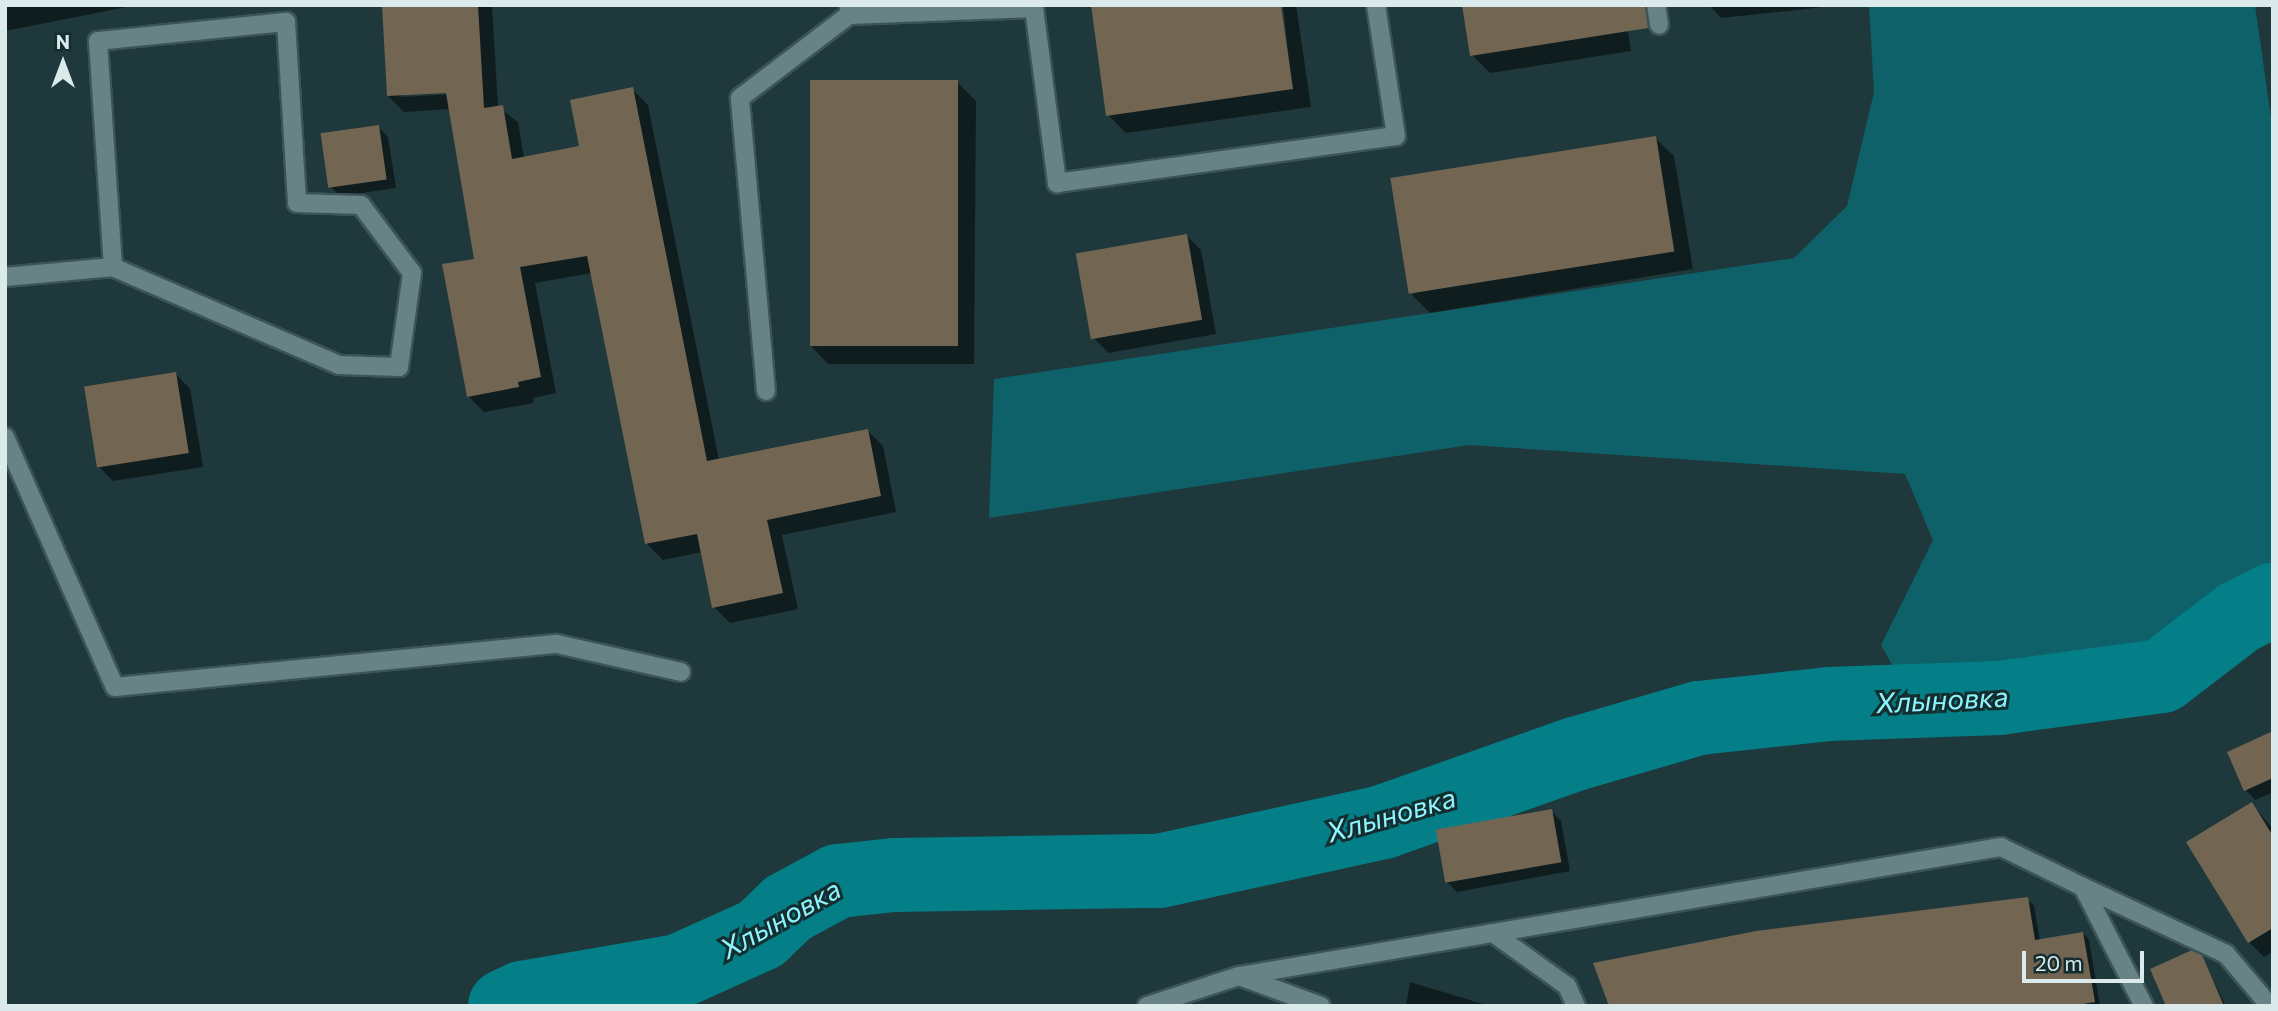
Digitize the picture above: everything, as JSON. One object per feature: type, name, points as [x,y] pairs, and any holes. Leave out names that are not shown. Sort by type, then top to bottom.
[{"type":"lane","points":[[766,391],[740,98],[849,10],[1034,8],[1057,184],[1396,136],[1376,5]]},
{"type":"lane","points":[[1656,5],[1659,25]]},
{"type":"lane","points":[[5,277],[113,267],[339,365],[399,368],[412,273],[361,205],[297,203],[286,22],[98,41],[113,267]]},
{"type":"lane","points":[[5,437],[115,687],[557,644],[681,672]]},
{"type":"lane","points":[[1147,1006],[1239,976],[2001,847],[2226,954],[2270,1006]]},
{"type":"lane","points":[[2083,887],[2144,1006]]},
{"type":"lane","points":[[1493,933],[1567,986],[1576,1006]]},
{"type":"lane","points":[[1239,976],[1321,1006]]},
{"type":"shaded area","points":[[1869,5],[2255,5],[2273,131],[2273,565],[2140,664],[1901,681],[1881,645],[1933,540],[1905,474],[1469,445],[989,518],[994,379],[1794,258],[1847,206],[1874,92]]},
{"type":"building","points":[[382,5],[478,5],[484,108],[503,105],[512,159],[579,146],[570,100],[633,87],[707,461],[868,429],[881,496],[767,520],[783,593],[712,608],[697,534],[645,544],[587,256],[520,267],[541,377],[518,382],[519,387],[467,397],[442,264],[474,259],[446,93],[387,96]]},
{"type":"building","points":[[1091,5],[1281,5],[1293,89],[1106,116]]},
{"type":"building","points":[[1462,5],[1645,5],[1648,28],[1470,56]]},
{"type":"building","points":[[810,80],[958,80],[958,346],[810,346]]},
{"type":"building","points":[[379,125],[387,179],[328,188],[321,133]]},
{"type":"building","points":[[1656,136],[1674,252],[1409,294],[1390,178]]},
{"type":"building","points":[[1187,234],[1202,320],[1091,339],[1076,254]]},
{"type":"building","points":[[176,372],[189,453],[97,468],[84,387]]},
{"type":"building","points":[[2273,731],[2273,778],[2244,791],[2227,752]]},
{"type":"building","points":[[2252,802],[2273,836],[2273,928],[2248,943],[2186,842]]},
{"type":"building","points":[[1552,809],[1561,862],[1445,883],[1436,829]]},
{"type":"building","points":[[2028,897],[2035,940],[2083,932],[2095,1002],[2071,1006],[1609,1006],[1593,963],[1756,931]]},
{"type":"building","points":[[2192,950],[2202,955],[2224,1006],[2166,1006],[2150,969]]},
{"type":"waterway","name":"Хлыновка","points":[[505,1006],[522,998],[679,971],[761,934],[788,908],[838,881],[894,875],[1159,871],[1383,822],[1575,754],[1699,718],[1829,704],[1999,698],[2162,676],[2239,617],[2273,600]]}]
